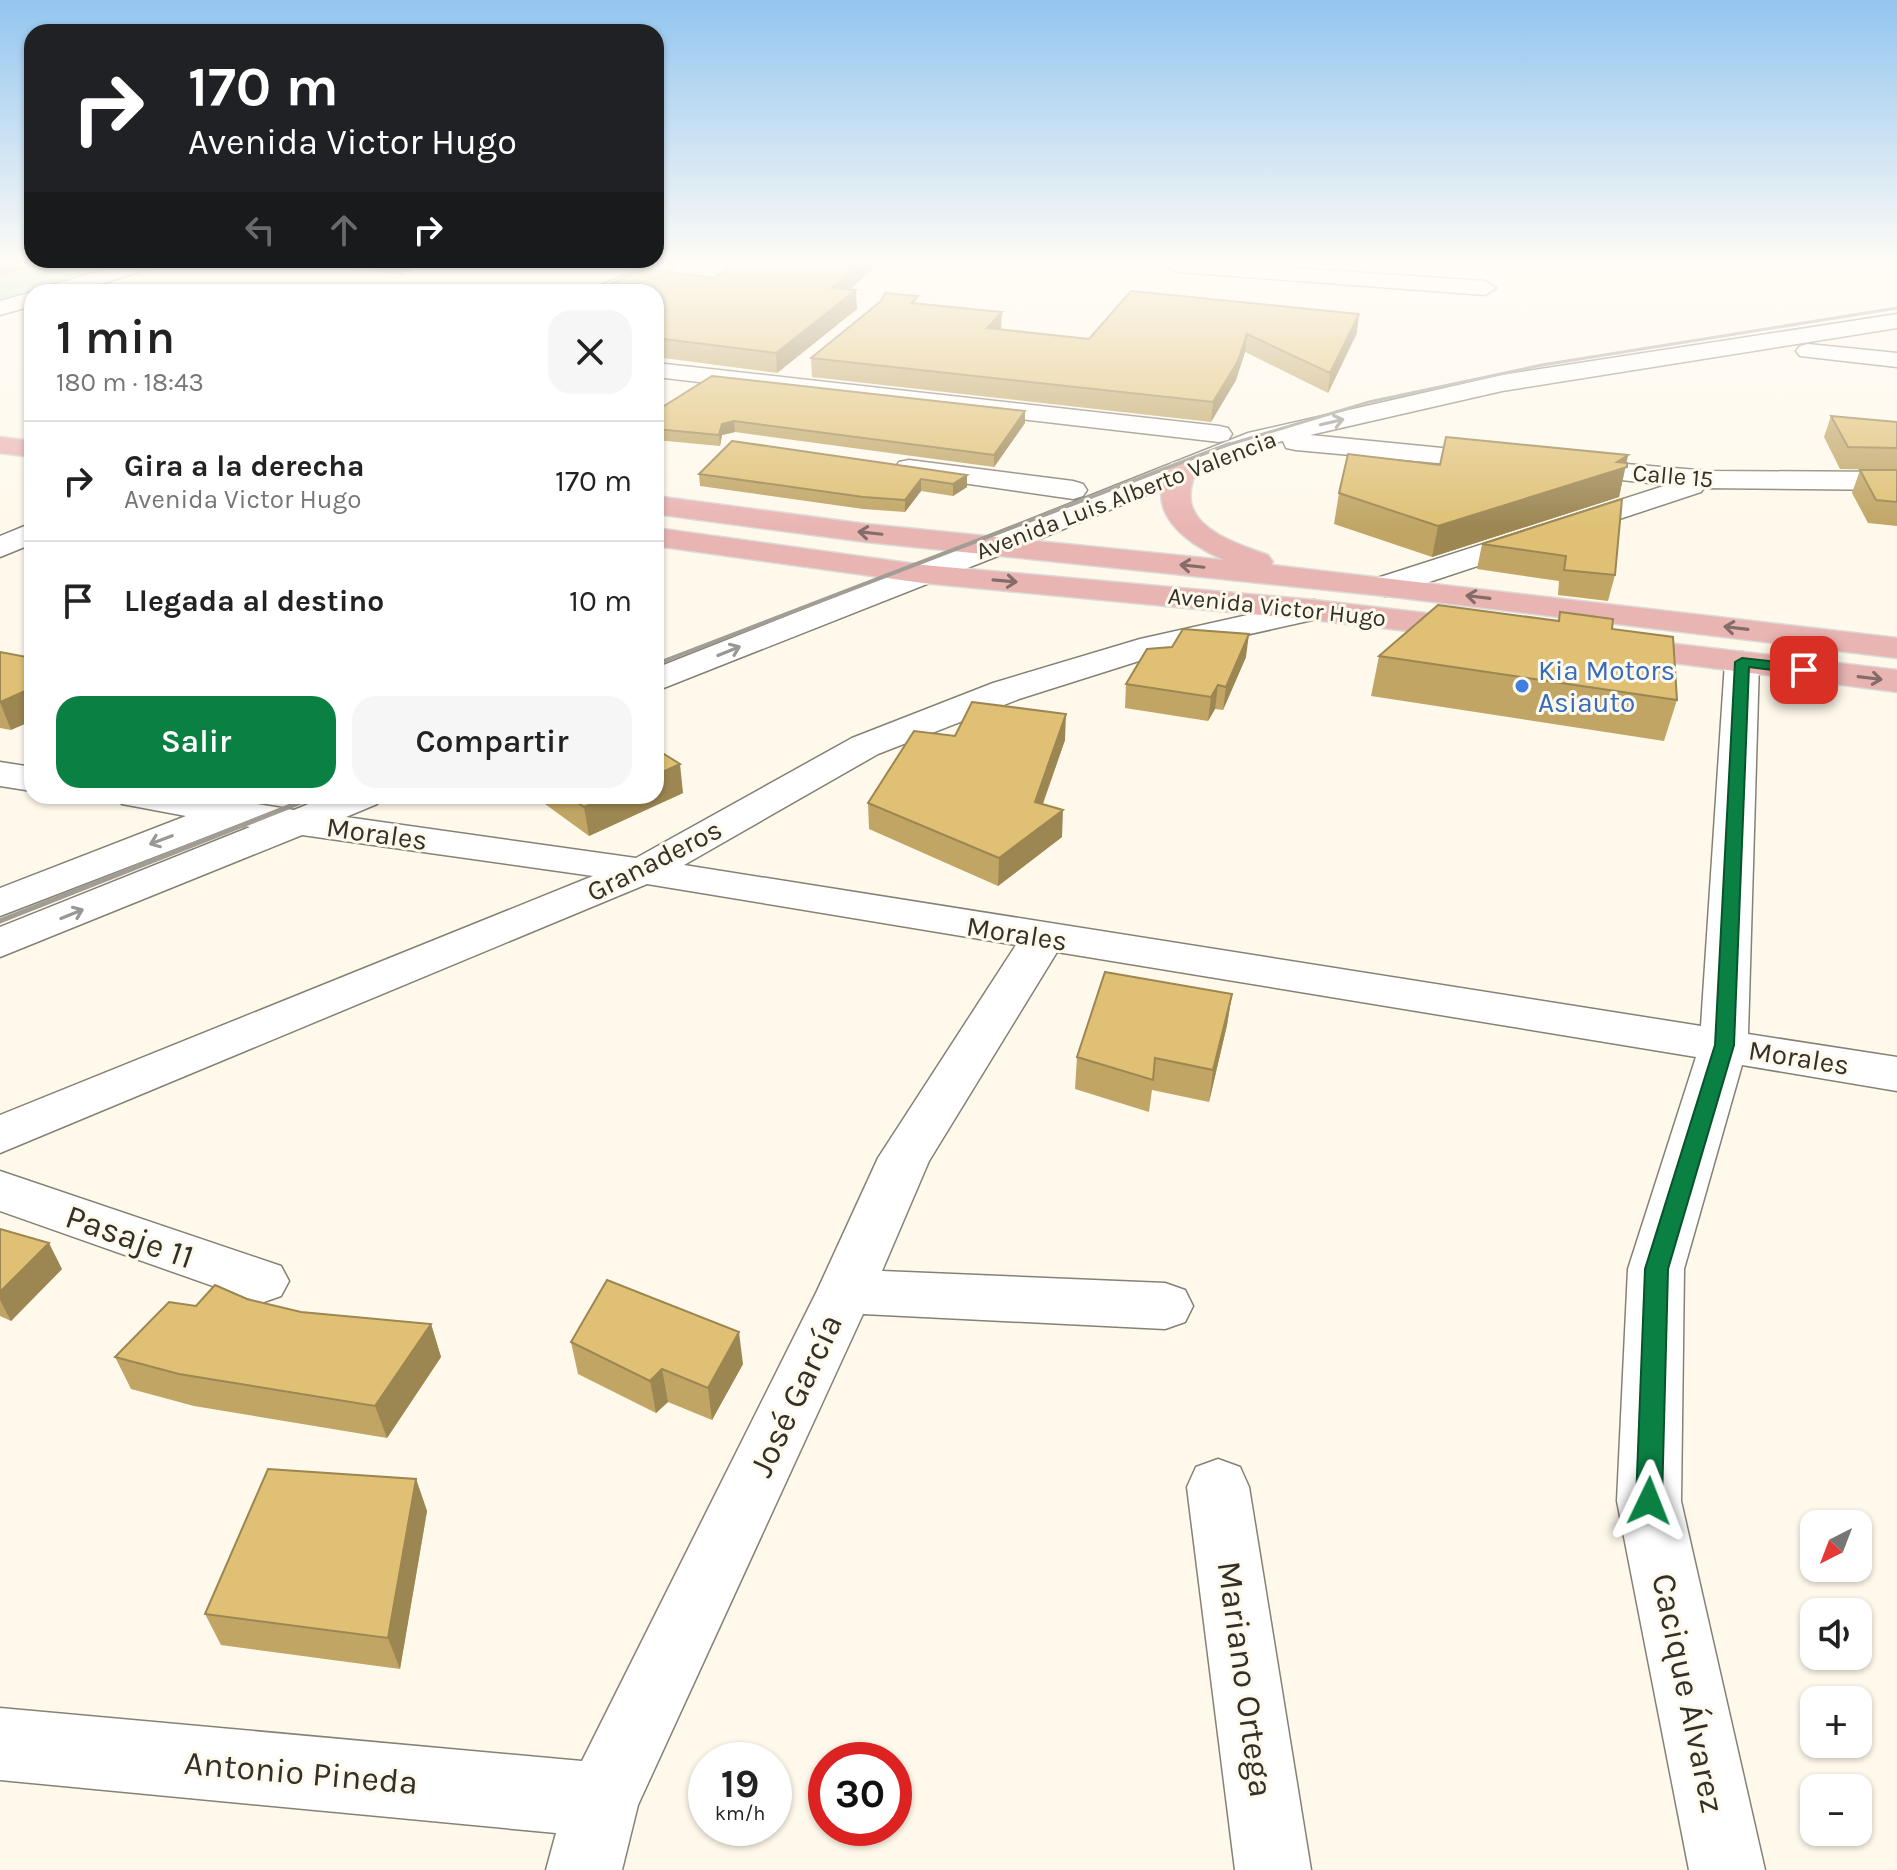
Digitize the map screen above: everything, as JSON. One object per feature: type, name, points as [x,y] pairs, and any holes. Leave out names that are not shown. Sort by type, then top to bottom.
[{"type":"main road","points":[[0,421],[24,423]]},
{"type":"main road","points":[[0,445],[24,448]]},
{"type":"main road","points":[[1182,470],[1175,500],[1182,519],[1212,542],[1305,593]]},
{"type":"main road","name":"Avenida Victor Hugo","points":[[664,506],[997,546],[1305,593],[1511,634]]},
{"type":"main road","name":"Avenida Victor Hugo","points":[[664,538],[923,574],[1305,593],[1385,586],[1897,648]]},
{"type":"main road","points":[[1588,643],[1897,681]]},
{"type":"street","name":"Avenida Luis Alberto Valencia","points":[[664,647],[872,567],[950,542],[1073,490],[1219,434],[1335,397],[1439,374],[1566,353]]},
{"type":"street","name":"Avenida Luis Alberto Valencia","points":[[664,677],[1258,439],[1502,383],[1698,353]]},
{"type":"street","points":[[1824,353],[1897,360]]},
{"type":"street","points":[[785,383],[809,364]]},
{"type":"street","points":[[664,371],[1219,434]]},
{"type":"street","name":"Calle 15","points":[[1258,439],[1709,480],[1897,481]]},
{"type":"street","points":[[889,465],[1073,490]]},
{"type":"street","points":[[1385,586],[1709,480]]},
{"type":"street","points":[[0,548],[24,536]]},
{"type":"street","name":"Granaderos","points":[[0,1135],[643,871],[865,746],[1006,691],[1152,646],[1305,593]]},
{"type":"street","name":"Cacique Álvarez","points":[[1727,1870],[1649,1501],[1656,1269],[1724,1045],[1742,662]]},
{"type":"street","points":[[0,774],[24,778]]},
{"type":"street","name":"Morales","points":[[185,804],[234,812],[286,809],[1043,938],[1897,1074]]},
{"type":"street","points":[[0,943],[286,809],[316,804]]},
{"type":"street","points":[[0,903],[234,812]]},
{"type":"street","name":"José García","points":[[584,1870],[602,1800],[845,1291],[904,1158],[1043,938]]},
{"type":"street","name":"Pasaje 11","points":[[0,1191],[261,1281]]},
{"type":"street","points":[[845,1291],[1165,1306]]},
{"type":"street","name":"Mariano Ortega","points":[[1218,1487],[1273,1870]]},
{"type":"street","name":"Antonio Pineda","points":[[0,1744],[602,1800]]},
{"type":"building","points":[[817,353],[1241,353],[1213,402],[811,358]]},
{"type":"building","points":[[1288,353],[1340,353],[1330,373]]},
{"type":"building","points":[[712,376],[1025,411],[994,455],[734,421],[722,424],[719,435],[664,430],[664,406]]},
{"type":"building","points":[[1831,416],[1897,422],[1897,448],[1848,447]]},
{"type":"building","points":[[1446,437],[1628,455],[1617,462],[1627,463],[1627,467],[1438,526],[1339,493],[1348,454],[1440,465]]},
{"type":"building","points":[[732,441],[967,475],[953,484],[921,479],[905,500],[699,474]]},
{"type":"building","points":[[1860,470],[1897,470],[1897,502],[1876,500]]},
{"type":"building","points":[[1622,499],[1615,575],[1564,570],[1566,556],[1482,544]]},
{"type":"building","points":[[1438,605],[1559,621],[1560,612],[1613,619],[1612,629],[1673,637],[1677,700],[1379,656]]},
{"type":"building","points":[[1183,629],[1249,634],[1226,687],[1218,685],[1211,697],[1126,684],[1147,649],[1172,647]]},
{"type":"building","points":[[0,652],[24,656],[24,692],[0,702]]},
{"type":"building","points":[[972,702],[1066,714],[1035,802],[1063,810],[999,858],[868,803],[914,731],[955,736]]},
{"type":"building","points":[[664,754],[680,764],[664,771]]},
{"type":"building","points":[[1105,972],[1232,994],[1213,1070],[1155,1058],[1153,1080],[1077,1057]]},
{"type":"building","points":[[0,1229],[49,1243],[0,1292]]},
{"type":"building","points":[[607,1280],[739,1332],[708,1388],[662,1369],[650,1381],[571,1342]]},
{"type":"building","points":[[215,1285],[247,1299],[301,1312],[431,1324],[375,1406],[179,1374],[115,1357],[169,1302],[196,1306]]},
{"type":"building","points":[[268,1469],[416,1479],[388,1638],[205,1614]]},
{"type":"railway","points":[[1224,446],[1369,402],[1542,365],[1615,353]]},
{"type":"railway","points":[[664,661],[1229,444]]},
{"type":"railway","points":[[0,921],[296,804]]},
{"type":"place","name":"Kia Motors Asiauto","points":[[1522,686]]},
{"type":"route","points":[[1649,1501],[1656,1269],[1724,1045],[1742,662],[1804,670]]}]
